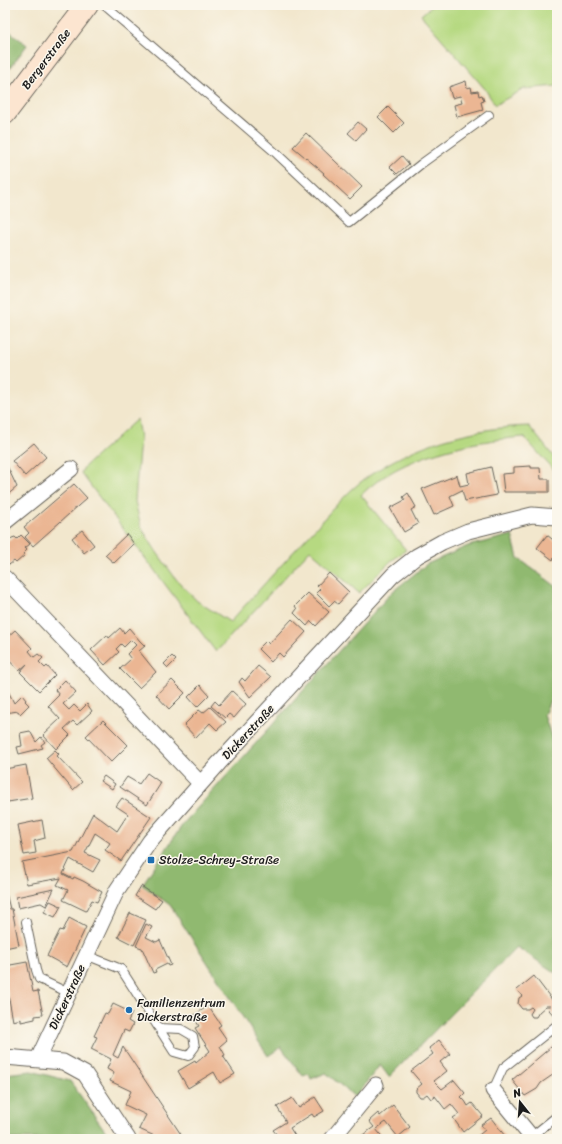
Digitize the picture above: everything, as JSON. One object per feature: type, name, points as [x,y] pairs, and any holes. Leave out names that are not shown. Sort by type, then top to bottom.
[{"type":"main road","name":"Bergerstraße","points":[[5,113],[87,5]]},
{"type":"street","points":[[5,522],[71,469]]},
{"type":"street","name":"Dickerstraße","points":[[38,1059],[117,890],[150,841],[200,784],[393,575],[417,556],[442,542],[468,531],[498,522],[532,515],[557,517]]},
{"type":"street","points":[[5,578],[200,784]]},
{"type":"street","points":[[5,1057],[63,1062],[85,1074],[128,1139]]},
{"type":"street","points":[[332,1139],[376,1085]]},
{"type":"street","points":[[493,1090],[532,1138]]},
{"type":"lane","points":[[104,5],[277,154],[349,222],[421,164],[489,115]]},
{"type":"lane","points":[[26,922],[39,979],[70,993]]},
{"type":"lane","points":[[86,955],[122,969],[174,1052],[188,1056],[195,1047],[193,1036],[181,1029],[159,1028]]},
{"type":"lane","points":[[493,1090],[503,1068],[557,1025]]},
{"type":"lane","points":[[532,1138],[557,1116]]},
{"type":"green space","points":[[433,5],[557,5],[557,86],[524,89],[495,105],[485,89],[421,15]]},
{"type":"green space","points":[[5,28],[27,45],[5,75]]},
{"type":"green space","points":[[137,419],[140,438],[135,501],[141,527],[176,579],[197,601],[230,622],[351,490],[384,466],[404,455],[423,447],[465,434],[507,427],[529,426],[557,461],[557,474],[524,437],[481,442],[437,452],[396,470],[377,481],[361,495],[406,550],[391,561],[359,593],[310,550],[216,652],[81,473],[84,467]]},
{"type":"green space","points":[[512,535],[518,558],[557,587],[557,701],[551,698],[544,715],[557,753],[557,974],[517,947],[389,1077],[380,1065],[355,1097],[326,1073],[311,1079],[309,1074],[303,1076],[281,1047],[268,1056],[170,905],[142,885],[183,824],[392,592],[427,564],[468,546]]},
{"type":"green space","points":[[31,1071],[70,1081],[111,1139],[5,1139],[5,1074]]},
{"type":"building","points":[[466,81],[467,88],[471,87],[472,92],[478,91],[479,96],[482,95],[484,101],[481,102],[483,110],[457,117],[454,105],[462,103],[460,96],[452,98],[449,87]]},
{"type":"building","points":[[388,107],[404,123],[394,133],[378,117]]},
{"type":"building","points":[[358,122],[366,129],[356,140],[348,133]]},
{"type":"building","points":[[306,133],[362,187],[350,199],[323,174],[324,173],[293,147]]},
{"type":"building","points":[[402,156],[409,164],[397,174],[390,167]]},
{"type":"building","points":[[34,443],[46,457],[25,476],[12,461]]},
{"type":"building","points":[[7,466],[17,487],[6,496],[5,468]]},
{"type":"building","points":[[531,466],[531,468],[540,468],[541,479],[549,479],[549,492],[504,492],[502,474],[514,473],[514,467]]},
{"type":"building","points":[[491,467],[497,495],[465,501],[462,490],[450,496],[454,506],[434,515],[422,489],[457,475],[460,486],[469,484],[467,473]]},
{"type":"building","points":[[74,484],[87,498],[33,546],[25,537],[29,533],[24,527]]},
{"type":"building","points":[[408,493],[416,507],[411,510],[418,524],[404,532],[390,508],[405,500],[403,497]]},
{"type":"building","points":[[82,530],[94,545],[84,553],[72,538]]},
{"type":"building","points":[[127,534],[134,544],[114,563],[105,555]]},
{"type":"building","points":[[21,535],[30,544],[25,548],[27,550],[23,554],[25,555],[16,563],[14,561],[9,565],[5,560],[5,544],[12,538],[15,537],[17,539]]},
{"type":"building","points":[[547,535],[557,543],[557,560],[554,558],[553,560],[537,548]]},
{"type":"building","points":[[329,573],[349,592],[338,604],[334,601],[329,606],[316,593],[320,589],[317,586]]},
{"type":"building","points":[[308,593],[329,612],[316,626],[311,621],[307,626],[294,613],[297,609],[295,606]]},
{"type":"building","points":[[292,619],[306,632],[283,657],[279,653],[271,662],[258,649],[266,641],[269,644]]},
{"type":"building","points":[[120,628],[124,633],[129,628],[145,646],[139,651],[156,672],[139,688],[120,669],[131,659],[127,654],[136,645],[131,640],[124,647],[121,644],[116,649],[119,652],[105,665],[91,650],[107,635],[109,638]]},
{"type":"building","points":[[15,630],[32,648],[29,651],[34,657],[38,654],[43,658],[39,662],[45,668],[47,666],[55,675],[39,691],[20,672],[27,664],[19,671],[5,656],[5,639]]},
{"type":"building","points":[[172,656],[176,660],[168,668],[164,664]]},
{"type":"building","points":[[258,666],[271,677],[250,697],[239,682],[242,678],[245,681]]},
{"type":"building","points":[[65,680],[76,692],[63,704],[69,710],[74,705],[80,711],[87,704],[92,711],[77,725],[73,721],[64,729],[70,735],[56,749],[43,735],[60,719],[48,706],[59,695],[55,690]]},
{"type":"building","points":[[172,680],[185,693],[169,709],[156,695]]},
{"type":"building","points":[[200,685],[209,695],[197,707],[188,697]]},
{"type":"building","points":[[7,689],[14,703],[22,695],[29,705],[20,714],[18,711],[5,713],[5,690]]},
{"type":"building","points":[[232,691],[246,704],[234,718],[229,714],[225,718],[211,706],[215,701],[219,705]]},
{"type":"building","points":[[210,707],[226,722],[217,730],[210,723],[196,738],[184,725],[199,710],[203,713]]},
{"type":"building","points":[[103,720],[128,745],[111,762],[86,736]]},
{"type":"building","points":[[30,731],[36,742],[41,737],[45,742],[41,745],[43,748],[19,754],[17,747],[22,746],[20,733]]},
{"type":"building","points":[[55,750],[59,754],[57,756],[82,782],[73,790],[46,758]]},
{"type":"building","points":[[26,765],[32,798],[8,802],[5,788],[5,769]]},
{"type":"building","points":[[147,773],[161,783],[147,805],[120,787],[127,777],[139,784]]},
{"type":"building","points":[[104,776],[115,784],[112,789],[100,781]]},
{"type":"building","points":[[122,798],[151,817],[121,861],[105,850],[110,843],[95,833],[85,853],[100,860],[93,872],[70,859],[63,874],[73,879],[74,877],[83,881],[102,892],[97,902],[92,900],[86,911],[63,900],[68,890],[57,885],[61,878],[27,884],[22,862],[73,852],[93,813],[117,831],[128,814],[116,806]]},
{"type":"building","points":[[42,820],[45,838],[34,841],[36,853],[24,855],[18,825]]},
{"type":"building","points":[[141,886],[162,900],[155,909],[135,896]]},
{"type":"building","points":[[5,889],[10,909],[12,909],[19,945],[5,948]]},
{"type":"building","points":[[54,889],[46,906],[41,903],[18,908],[16,897]]},
{"type":"building","points":[[50,901],[61,906],[55,917],[44,912]]},
{"type":"building","points":[[130,913],[146,920],[134,945],[118,937]]},
{"type":"building","points":[[69,918],[86,927],[67,967],[47,956],[60,930],[63,931]]},
{"type":"building","points":[[146,924],[152,927],[146,937],[156,942],[160,940],[171,965],[168,966],[167,964],[155,970],[156,972],[153,973],[142,948],[136,946]]},
{"type":"building","points":[[27,962],[33,992],[38,991],[43,1015],[35,1016],[35,1019],[21,1022],[21,1019],[13,1021],[7,988],[5,988],[5,966]]},
{"type":"building","points":[[534,976],[553,1001],[557,999],[557,1019],[549,1010],[550,1006],[546,1006],[536,1017],[532,1017],[530,1014],[533,1009],[531,1007],[528,1009],[522,1009],[518,1004],[519,998],[522,996],[517,990]]},
{"type":"building","points":[[113,1004],[132,1013],[128,1021],[133,1024],[129,1032],[124,1030],[113,1055],[118,1058],[123,1047],[184,1139],[161,1139],[139,1129],[146,1115],[125,1105],[131,1091],[110,1081],[114,1073],[107,1069],[111,1059],[91,1049],[97,1037],[94,1036],[105,1013],[108,1014]]},
{"type":"building","points":[[208,1006],[221,1025],[218,1027],[227,1040],[220,1046],[225,1055],[223,1056],[235,1074],[220,1083],[214,1072],[188,1088],[178,1071],[195,1061],[196,1063],[210,1051],[195,1028],[199,1026],[193,1016]]},
{"type":"building","points":[[439,1040],[450,1054],[440,1062],[447,1071],[434,1081],[442,1089],[454,1080],[465,1093],[461,1097],[468,1106],[472,1103],[483,1116],[463,1132],[453,1118],[459,1114],[451,1104],[445,1109],[435,1096],[431,1099],[427,1094],[420,1097],[416,1092],[416,1089],[422,1084],[411,1071],[433,1054],[429,1048]]},
{"type":"building","points":[[557,1042],[557,1072],[541,1083],[537,1089],[525,1096],[512,1080]]},
{"type":"building","points":[[315,1097],[324,1111],[314,1117],[312,1114],[290,1128],[297,1139],[274,1139],[278,1136],[273,1130],[286,1122],[277,1107],[292,1098],[299,1108]]},
{"type":"building","points":[[393,1105],[410,1127],[398,1137],[386,1122],[376,1129],[384,1139],[357,1139],[374,1127],[369,1121],[378,1113],[380,1116]]},
{"type":"building","points":[[491,1118],[505,1136],[501,1139],[474,1139],[485,1130],[481,1125]]},
{"type":"place","name":"Stolze-Schrey-Straße","points":[[151,860]]},
{"type":"place","name":"Familienzentrum Dickerstraße","points":[[129,1010]]}]
